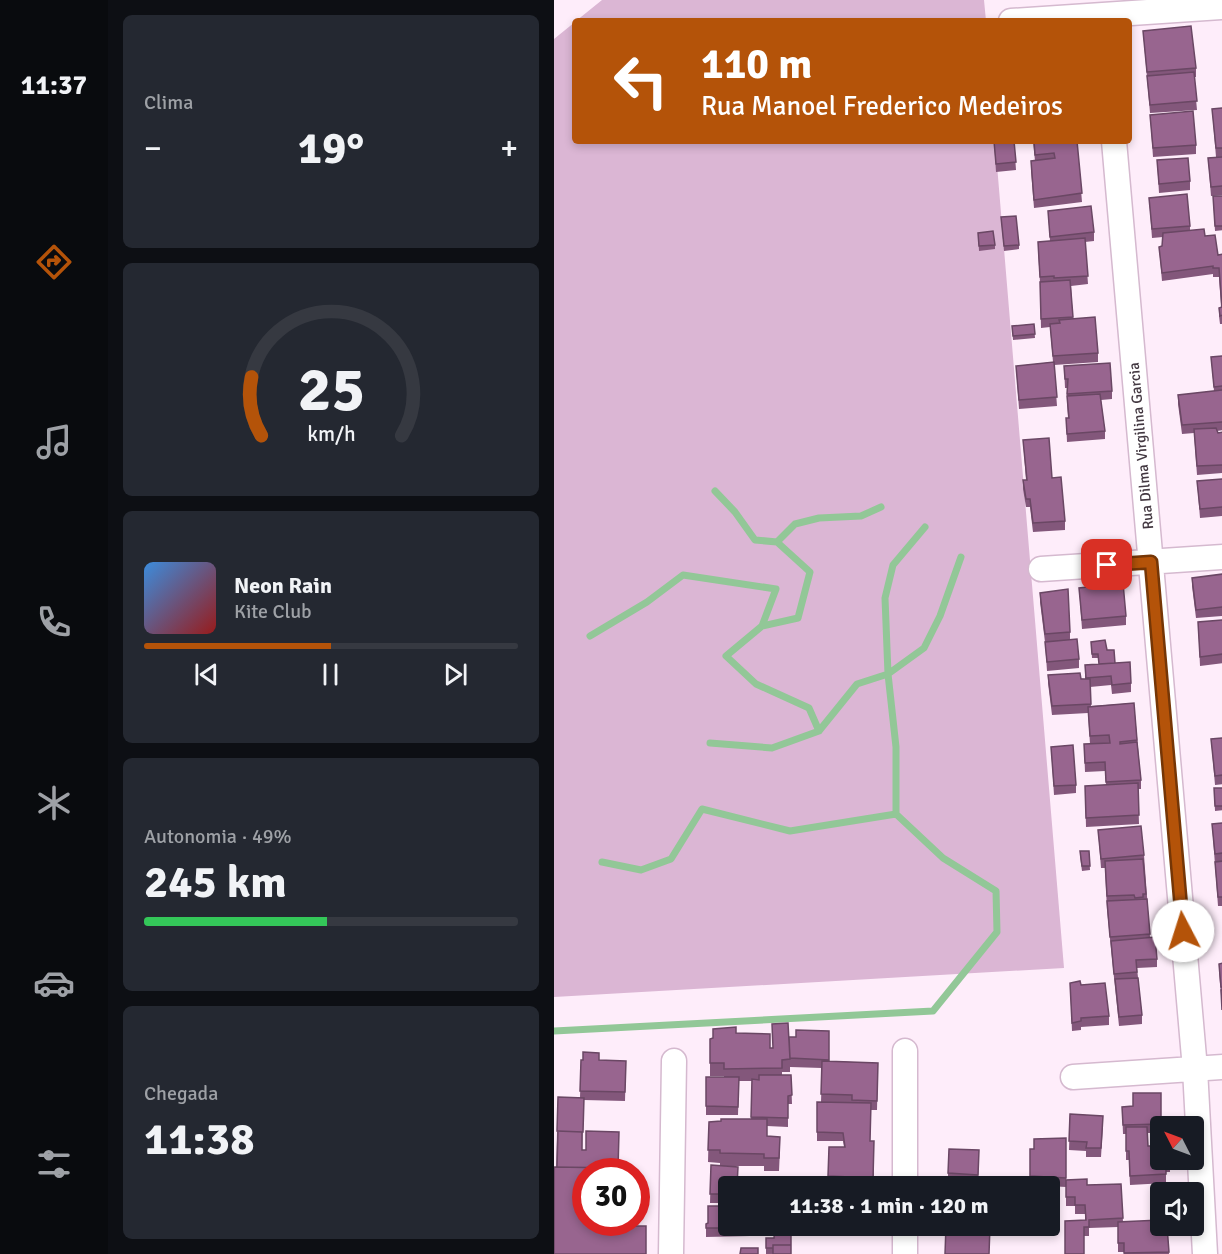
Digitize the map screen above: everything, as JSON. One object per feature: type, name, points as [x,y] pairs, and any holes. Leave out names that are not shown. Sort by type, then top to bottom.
[{"type":"street","points":[[1042,18],[1103,12],[1223,7]]},
{"type":"street","name":"Rua Dilma Virgilina Garcia","points":[[1114,144],[1195,1069],[1205,1254]]},
{"type":"street","points":[[1041,569],[1223,557]]},
{"type":"street","points":[[905,1051],[905,1176]]},
{"type":"street","points":[[671,1254],[674,1061]]},
{"type":"street","points":[[1073,1077],[1223,1067]]},
{"type":"street","points":[[905,1236],[905,1254]]},
{"type":"shaded area","points":[[602,0],[984,0],[986,18],[580,18]]},
{"type":"shaded area","points":[[572,24],[572,144],[995,144],[1064,968],[554,997],[554,39]]},
{"type":"building","points":[[1191,26],[1196,68],[1147,72],[1143,31]]},
{"type":"building","points":[[1194,72],[1197,101],[1150,105],[1147,76]]},
{"type":"building","points":[[1223,108],[1223,148],[1216,148],[1212,109]]},
{"type":"building","points":[[1193,111],[1196,145],[1153,148],[1150,115]]},
{"type":"building","points":[[994,144],[1014,144],[1016,162],[996,164]]},
{"type":"building","points":[[1034,144],[1077,144],[1082,193],[1034,200],[1031,161],[1055,158],[1054,153],[1035,155]]},
{"type":"building","points":[[1223,157],[1223,186],[1211,187],[1208,158]]},
{"type":"building","points":[[1188,158],[1190,181],[1159,184],[1157,160]]},
{"type":"building","points":[[1187,194],[1190,226],[1152,229],[1149,198]]},
{"type":"building","points":[[1213,196],[1223,196],[1223,226],[1215,226]]},
{"type":"building","points":[[1091,206],[1094,232],[1050,237],[1048,211]]},
{"type":"building","points":[[1016,216],[1019,245],[1004,246],[1001,217]]},
{"type":"building","points":[[1204,229],[1205,236],[1215,235],[1218,255],[1223,254],[1223,315],[1220,316],[1219,308],[1222,307],[1219,268],[1213,268],[1213,266],[1162,273],[1159,247],[1162,246],[1163,233]]},
{"type":"building","points":[[993,231],[995,245],[979,246],[978,233]]},
{"type":"building","points":[[1085,238],[1088,276],[1040,277],[1038,242]]},
{"type":"building","points":[[1070,280],[1073,317],[1041,319],[1040,282]]},
{"type":"building","points":[[1095,317],[1098,353],[1053,356],[1050,324],[1060,323],[1059,320]]},
{"type":"building","points":[[1034,324],[1035,334],[1013,336],[1012,326]]},
{"type":"building","points":[[1223,356],[1223,386],[1214,387],[1211,357]]},
{"type":"building","points":[[1054,362],[1057,397],[1019,400],[1016,366]]},
{"type":"building","points":[[1110,363],[1112,391],[1067,394],[1068,379],[1065,379],[1064,366]]},
{"type":"building","points":[[1223,390],[1223,422],[1182,425],[1178,395]]},
{"type":"building","points":[[1100,394],[1105,431],[1067,434],[1066,418],[1069,418],[1067,396]]},
{"type":"building","points":[[1216,428],[1218,433],[1223,432],[1223,465],[1197,466],[1194,429]]},
{"type":"building","points":[[1049,438],[1052,478],[1061,477],[1065,521],[1033,523],[1030,499],[1026,499],[1023,480],[1027,480],[1023,440]]},
{"type":"building","points":[[1223,479],[1223,507],[1200,509],[1197,481]]},
{"type":"building","points":[[1223,574],[1223,607],[1196,610],[1192,578]]},
{"type":"building","points":[[1123,583],[1126,616],[1082,620],[1079,588]]},
{"type":"building","points":[[1068,589],[1070,632],[1045,634],[1040,593]]},
{"type":"building","points":[[1223,620],[1223,654],[1200,657],[1198,622]]},
{"type":"building","points":[[1077,639],[1079,659],[1047,662],[1045,642]]},
{"type":"building","points":[[1105,640],[1107,650],[1114,650],[1115,663],[1099,664],[1098,654],[1092,654],[1091,642]]},
{"type":"building","points":[[1130,662],[1131,683],[1112,685],[1111,676],[1086,678],[1085,665]]},
{"type":"building","points":[[1080,673],[1081,679],[1090,679],[1091,704],[1052,706],[1048,675]]},
{"type":"building","points":[[1134,703],[1137,740],[1120,742],[1120,744],[1137,742],[1141,780],[1106,782],[1105,762],[1085,763],[1084,744],[1110,743],[1109,735],[1090,736],[1088,707]]},
{"type":"building","points":[[1223,738],[1223,775],[1215,776],[1211,739]]},
{"type":"building","points":[[1073,745],[1076,785],[1054,786],[1051,747]]},
{"type":"building","points":[[1138,783],[1139,815],[1086,818],[1085,786]]},
{"type":"building","points":[[1214,788],[1223,788],[1223,806],[1215,806]]},
{"type":"building","points":[[1223,823],[1223,853],[1215,854],[1212,824]]},
{"type":"building","points":[[1141,826],[1144,855],[1101,859],[1098,830]]},
{"type":"building","points":[[1080,851],[1089,851],[1090,866],[1082,866]]},
{"type":"building","points":[[1143,859],[1146,894],[1135,898],[1134,895],[1107,896],[1105,861]]},
{"type":"building","points":[[1223,861],[1223,897],[1218,897],[1215,862]]},
{"type":"building","points":[[1147,899],[1150,934],[1110,937],[1107,901]]},
{"type":"building","points":[[1155,937],[1157,959],[1136,960],[1137,972],[1114,974],[1111,941]]},
{"type":"building","points":[[1223,963],[1223,987],[1221,987],[1219,964]]},
{"type":"building","points":[[1138,978],[1142,1015],[1119,1017],[1115,979]]},
{"type":"building","points":[[1080,981],[1081,985],[1105,983],[1109,1016],[1081,1018],[1081,1021],[1072,1023],[1070,983]]},
{"type":"building","points":[[788,1023],[790,1059],[782,1060],[782,1068],[724,1069],[724,1063],[710,1063],[710,1039],[713,1038],[713,1029],[736,1027],[736,1033],[770,1034],[770,1048],[773,1048],[772,1024]]},
{"type":"building","points":[[796,1030],[829,1031],[829,1060],[790,1058],[789,1037],[796,1037]]},
{"type":"building","points":[[583,1052],[599,1053],[599,1060],[626,1061],[625,1092],[580,1091]]},
{"type":"building","points":[[822,1061],[878,1063],[877,1101],[852,1100],[852,1095],[821,1094]]},
{"type":"building","points":[[759,1075],[791,1075],[792,1095],[788,1096],[788,1118],[751,1117],[752,1079],[759,1080]]},
{"type":"building","points":[[706,1077],[739,1077],[738,1107],[706,1106]]},
{"type":"building","points":[[1133,1093],[1161,1093],[1161,1116],[1150,1116],[1150,1124],[1123,1125],[1122,1107],[1133,1106]]},
{"type":"building","points":[[558,1097],[584,1098],[583,1132],[557,1131]]},
{"type":"building","points":[[817,1102],[871,1103],[870,1141],[874,1141],[873,1176],[828,1176],[829,1147],[845,1147],[843,1133],[817,1132]]},
{"type":"building","points":[[1070,1114],[1103,1116],[1101,1148],[1086,1148],[1087,1142],[1069,1141]]},
{"type":"building","points":[[721,1119],[767,1119],[767,1136],[780,1137],[779,1158],[764,1158],[764,1154],[720,1153],[720,1150],[708,1150],[709,1122],[721,1121]]},
{"type":"building","points":[[1126,1127],[1147,1127],[1150,1170],[1166,1170],[1166,1174],[1130,1176],[1129,1151],[1126,1151]]},
{"type":"building","points":[[558,1131],[582,1132],[582,1150],[586,1150],[586,1131],[619,1132],[618,1158],[572,1158],[572,1167],[557,1167]]},
{"type":"building","points":[[1066,1138],[1066,1178],[1030,1176],[1030,1149],[1034,1149],[1034,1139]]},
{"type":"building","points":[[949,1149],[979,1150],[978,1175],[948,1173]]},
{"type":"building","points":[[711,1165],[738,1167],[738,1176],[718,1176],[718,1194],[710,1194]]},
{"type":"building","points":[[554,1167],[572,1167],[572,1236],[646,1236],[646,1254],[554,1254]]},
{"type":"building","points":[[1087,1179],[1087,1185],[1121,1184],[1123,1218],[1089,1220],[1089,1227],[1084,1227],[1084,1254],[1065,1254],[1065,1221],[1086,1220],[1085,1205],[1075,1205],[1075,1197],[1066,1197],[1066,1180]]},
{"type":"building","points":[[708,1206],[718,1206],[718,1228],[706,1228]]},
{"type":"building","points":[[1150,1220],[1150,1236],[1168,1236],[1169,1252],[1124,1253],[1124,1243],[1118,1243],[1118,1222]]},
{"type":"building","points":[[774,1236],[791,1236],[791,1245],[773,1245],[773,1248],[766,1248],[766,1238],[774,1238]]},
{"type":"building","points":[[946,1236],[990,1236],[989,1254],[945,1254]]},
{"type":"building","points":[[773,1245],[791,1245],[791,1254],[773,1254]]},
{"type":"building","points":[[741,1248],[758,1248],[758,1254],[740,1254]]},
{"type":"waterway","points":[[715,491],[735,512],[755,540],[777,542],[810,572],[798,618],[762,626]]},
{"type":"waterway","points":[[777,542],[795,524],[819,518],[861,516],[881,507]]},
{"type":"waterway","points":[[554,1031],[933,1011],[997,932],[996,891],[943,858],[896,814],[896,747],[888,674],[885,598],[893,565],[925,527]]},
{"type":"waterway","points":[[710,743],[772,748],[819,731],[857,684],[888,674],[924,648],[940,616],[961,557]]},
{"type":"waterway","points":[[590,636],[647,602],[683,575],[776,589],[762,626],[726,656],[756,684],[809,708],[819,731]]},
{"type":"waterway","points":[[602,862],[641,870],[671,859],[702,809],[790,831],[896,814]]},
{"type":"route","points":[[1107,565],[1151,562],[1183,931]]}]
